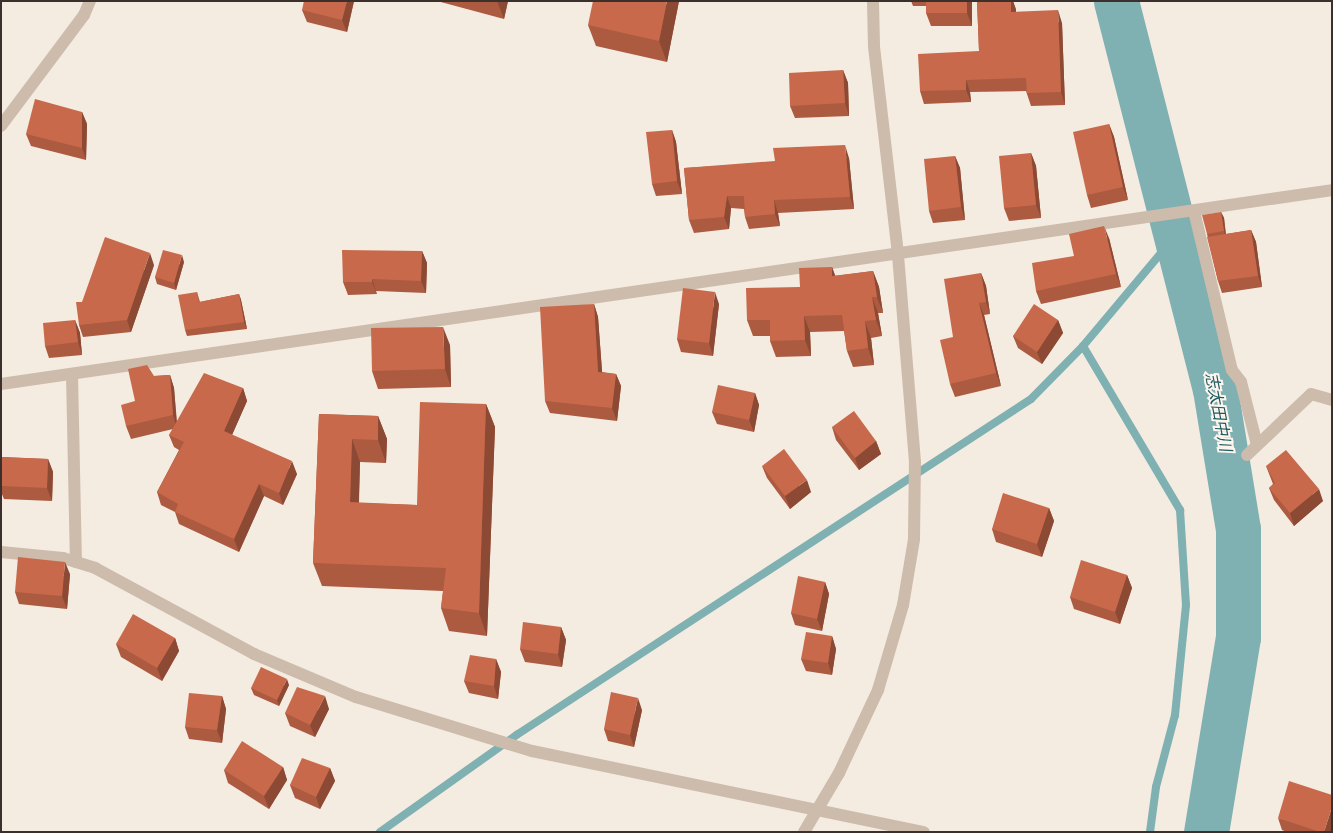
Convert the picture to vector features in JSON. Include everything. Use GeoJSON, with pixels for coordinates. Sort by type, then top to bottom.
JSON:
{"type":"FeatureCollection","features":[{"type":"Feature","properties":{"kind":"street"},"geometry":{"type":"LineString","coordinates":[[1,126],[84,15],[90,1]]}},
{"type":"Feature","properties":{"kind":"street"},"geometry":{"type":"LineString","coordinates":[[804,832],[820,808],[878,690],[902,605],[914,539],[915,462],[898,254],[874,46],[873,1]]}},
{"type":"Feature","properties":{"kind":"street"},"geometry":{"type":"LineString","coordinates":[[1,384],[1139,220],[1332,190]]}},
{"type":"Feature","properties":{"kind":"street"},"geometry":{"type":"LineString","coordinates":[[1189,212],[1232,370],[1240,382],[1257,445]]}},
{"type":"Feature","properties":{"kind":"street"},"geometry":{"type":"LineString","coordinates":[[72,374],[76,562]]}},
{"type":"Feature","properties":{"kind":"street"},"geometry":{"type":"LineString","coordinates":[[1247,455],[1311,394],[1332,400]]}},
{"type":"Feature","properties":{"kind":"street"},"geometry":{"type":"LineString","coordinates":[[1,552],[76,562],[95,568],[254,654],[356,697],[532,751],[820,808],[924,832]]}},
{"type":"Feature","properties":{"kind":"building"},"geometry":{"type":"Polygon","coordinates":[[[304,1],[347,1],[342,20],[302,10],[304,1]]]}},
{"type":"Feature","properties":{"kind":"building"},"geometry":{"type":"Polygon","coordinates":[[[593,1],[667,1],[659,41],[588,25],[593,1]]]}},
{"type":"Feature","properties":{"kind":"building"},"geometry":{"type":"Polygon","coordinates":[[[926,1],[967,1],[967,13],[926,13],[926,1]]]}},
{"type":"Feature","properties":{"kind":"building"},"geometry":{"type":"Polygon","coordinates":[[[977,1],[1011,1],[1011,12],[1058,10],[1061,92],[1027,93],[1026,78],[966,80],[966,90],[920,91],[918,54],[979,51],[977,1]]]}},
{"type":"Feature","properties":{"kind":"building"},"geometry":{"type":"Polygon","coordinates":[[[843,70],[845,103],[790,106],[789,73],[843,70]]]}},
{"type":"Feature","properties":{"kind":"building"},"geometry":{"type":"Polygon","coordinates":[[[35,99],[82,112],[82,148],[26,134],[35,99]]]}},
{"type":"Feature","properties":{"kind":"building"},"geometry":{"type":"Polygon","coordinates":[[[1109,124],[1123,187],[1087,195],[1073,132],[1109,124]]]}},
{"type":"Feature","properties":{"kind":"building"},"geometry":{"type":"Polygon","coordinates":[[[672,130],[677,181],[652,184],[646,132],[672,130]]]}},
{"type":"Feature","properties":{"kind":"building"},"geometry":{"type":"Polygon","coordinates":[[[845,145],[850,197],[774,200],[775,214],[745,217],[744,196],[727,196],[724,217],[689,220],[684,168],[775,161],[773,148],[845,145]]]}},
{"type":"Feature","properties":{"kind":"building"},"geometry":{"type":"Polygon","coordinates":[[[1031,153],[1036,205],[1004,208],[999,156],[1031,153]]]}},
{"type":"Feature","properties":{"kind":"building"},"geometry":{"type":"Polygon","coordinates":[[[955,156],[961,207],[929,211],[924,159],[955,156]]]}},
{"type":"Feature","properties":{"kind":"building"},"geometry":{"type":"Polygon","coordinates":[[[1221,212],[1224,231],[1207,234],[1202,215],[1221,212]]]}},
{"type":"Feature","properties":{"kind":"building"},"geometry":{"type":"Polygon","coordinates":[[[1104,226],[1116,274],[1036,291],[1032,263],[1074,256],[1069,234],[1104,226]]]}},
{"type":"Feature","properties":{"kind":"building"},"geometry":{"type":"Polygon","coordinates":[[[1251,230],[1258,276],[1218,281],[1207,237],[1251,230]]]}},
{"type":"Feature","properties":{"kind":"building"},"geometry":{"type":"Polygon","coordinates":[[[105,237],[150,253],[127,320],[79,325],[76,302],[82,302],[105,237]]]}},
{"type":"Feature","properties":{"kind":"building"},"geometry":{"type":"Polygon","coordinates":[[[163,250],[182,255],[174,283],[155,277],[163,250]]]}},
{"type":"Feature","properties":{"kind":"building"},"geometry":{"type":"Polygon","coordinates":[[[342,250],[422,251],[421,281],[372,279],[372,282],[343,282],[342,250]]]}},
{"type":"Feature","properties":{"kind":"building"},"geometry":{"type":"Polygon","coordinates":[[[832,267],[832,276],[873,271],[877,297],[872,297],[876,320],[865,321],[868,348],[847,351],[842,315],[804,316],[805,340],[770,341],[770,320],[747,320],[746,288],[800,287],[799,268],[832,267]]]}},
{"type":"Feature","properties":{"kind":"building"},"geometry":{"type":"Polygon","coordinates":[[[981,273],[986,302],[979,303],[996,373],[950,384],[940,340],[953,337],[944,279],[981,273]]]}},
{"type":"Feature","properties":{"kind":"building"},"geometry":{"type":"Polygon","coordinates":[[[683,288],[715,292],[709,343],[677,339],[683,288]]]}},
{"type":"Feature","properties":{"kind":"building"},"geometry":{"type":"Polygon","coordinates":[[[197,292],[199,302],[239,294],[244,322],[185,330],[178,295],[197,292]]]}},
{"type":"Feature","properties":{"kind":"building"},"geometry":{"type":"Polygon","coordinates":[[[594,304],[598,372],[616,374],[612,408],[545,401],[540,307],[594,304]]]}},
{"type":"Feature","properties":{"kind":"building"},"geometry":{"type":"Polygon","coordinates":[[[1034,304],[1058,320],[1037,352],[1013,336],[1034,304]]]}},
{"type":"Feature","properties":{"kind":"building"},"geometry":{"type":"Polygon","coordinates":[[[75,320],[78,342],[45,346],[43,323],[75,320]]]}},
{"type":"Feature","properties":{"kind":"building"},"geometry":{"type":"Polygon","coordinates":[[[443,327],[445,369],[372,371],[371,328],[443,327]]]}},
{"type":"Feature","properties":{"kind":"building"},"geometry":{"type":"Polygon","coordinates":[[[147,365],[154,376],[170,375],[173,415],[126,426],[121,405],[135,401],[128,369],[147,365]]]}},
{"type":"Feature","properties":{"kind":"building"},"geometry":{"type":"Polygon","coordinates":[[[204,373],[243,388],[224,431],[292,461],[279,493],[259,484],[234,539],[175,512],[178,504],[157,492],[184,442],[169,435],[204,373]]]}},
{"type":"Feature","properties":{"kind":"building"},"geometry":{"type":"Polygon","coordinates":[[[718,385],[755,393],[749,420],[712,412],[718,385]]]}},
{"type":"Feature","properties":{"kind":"building"},"geometry":{"type":"Polygon","coordinates":[[[420,402],[486,404],[479,613],[441,608],[446,568],[313,563],[319,414],[378,416],[378,440],[352,439],[350,502],[417,505],[420,402]]]}},
{"type":"Feature","properties":{"kind":"building"},"geometry":{"type":"Polygon","coordinates":[[[854,411],[876,441],[855,458],[832,427],[854,411]]]}},
{"type":"Feature","properties":{"kind":"building"},"geometry":{"type":"Polygon","coordinates":[[[784,449],[807,480],[785,496],[762,466],[784,449]]]}},
{"type":"Feature","properties":{"kind":"building"},"geometry":{"type":"Polygon","coordinates":[[[1286,450],[1319,489],[1290,513],[1269,488],[1275,483],[1266,466],[1286,450]]]}},
{"type":"Feature","properties":{"kind":"building"},"geometry":{"type":"Polygon","coordinates":[[[1,457],[48,459],[47,488],[1,486],[1,457]]]}},
{"type":"Feature","properties":{"kind":"building"},"geometry":{"type":"Polygon","coordinates":[[[1003,493],[1049,508],[1037,544],[992,529],[1003,493]]]}},
{"type":"Feature","properties":{"kind":"building"},"geometry":{"type":"Polygon","coordinates":[[[18,557],[65,562],[62,596],[15,592],[18,557]]]}},
{"type":"Feature","properties":{"kind":"building"},"geometry":{"type":"Polygon","coordinates":[[[1081,560],[1127,575],[1115,612],[1070,597],[1081,560]]]}},
{"type":"Feature","properties":{"kind":"building"},"geometry":{"type":"Polygon","coordinates":[[[798,576],[825,582],[817,619],[791,613],[798,576]]]}},
{"type":"Feature","properties":{"kind":"building"},"geometry":{"type":"Polygon","coordinates":[[[133,614],[175,638],[157,668],[116,644],[133,614]]]}},
{"type":"Feature","properties":{"kind":"building"},"geometry":{"type":"Polygon","coordinates":[[[523,622],[561,627],[558,654],[520,649],[523,622]]]}},
{"type":"Feature","properties":{"kind":"building"},"geometry":{"type":"Polygon","coordinates":[[[806,632],[832,636],[828,663],[801,659],[806,632]]]}},
{"type":"Feature","properties":{"kind":"building"},"geometry":{"type":"Polygon","coordinates":[[[470,655],[496,659],[494,686],[464,681],[470,655]]]}},
{"type":"Feature","properties":{"kind":"building"},"geometry":{"type":"Polygon","coordinates":[[[261,667],[287,679],[277,700],[251,688],[261,667]]]}},
{"type":"Feature","properties":{"kind":"building"},"geometry":{"type":"Polygon","coordinates":[[[297,687],[325,696],[310,725],[285,713],[297,687]]]}},
{"type":"Feature","properties":{"kind":"building"},"geometry":{"type":"Polygon","coordinates":[[[611,692],[638,698],[630,735],[604,729],[611,692]]]}},
{"type":"Feature","properties":{"kind":"building"},"geometry":{"type":"Polygon","coordinates":[[[189,693],[222,696],[217,730],[185,727],[189,693]]]}},
{"type":"Feature","properties":{"kind":"building"},"geometry":{"type":"Polygon","coordinates":[[[242,741],[283,767],[264,796],[224,770],[242,741]]]}},
{"type":"Feature","properties":{"kind":"building"},"geometry":{"type":"Polygon","coordinates":[[[302,758],[330,768],[316,797],[290,785],[302,758]]]}},
{"type":"Feature","properties":{"kind":"building"},"geometry":{"type":"Polygon","coordinates":[[[1289,781],[1332,795],[1332,807],[1324,832],[1278,818],[1289,781]]]}},
{"type":"Feature","properties":{"kind":"waterway","name":"志太田中川"},"geometry":{"type":"LineString","coordinates":[[1116,1],[1215,389],[1238,529],[1238,637],[1206,832]]}},
{"type":"Feature","properties":{"kind":"waterway"},"geometry":{"type":"LineString","coordinates":[[380,832],[518,734],[1031,399],[1083,346],[1176,235]]}},
{"type":"Feature","properties":{"kind":"waterway"},"geometry":{"type":"LineString","coordinates":[[1083,346],[1180,510],[1186,605],[1175,715],[1156,787],[1150,832]]}}]}
